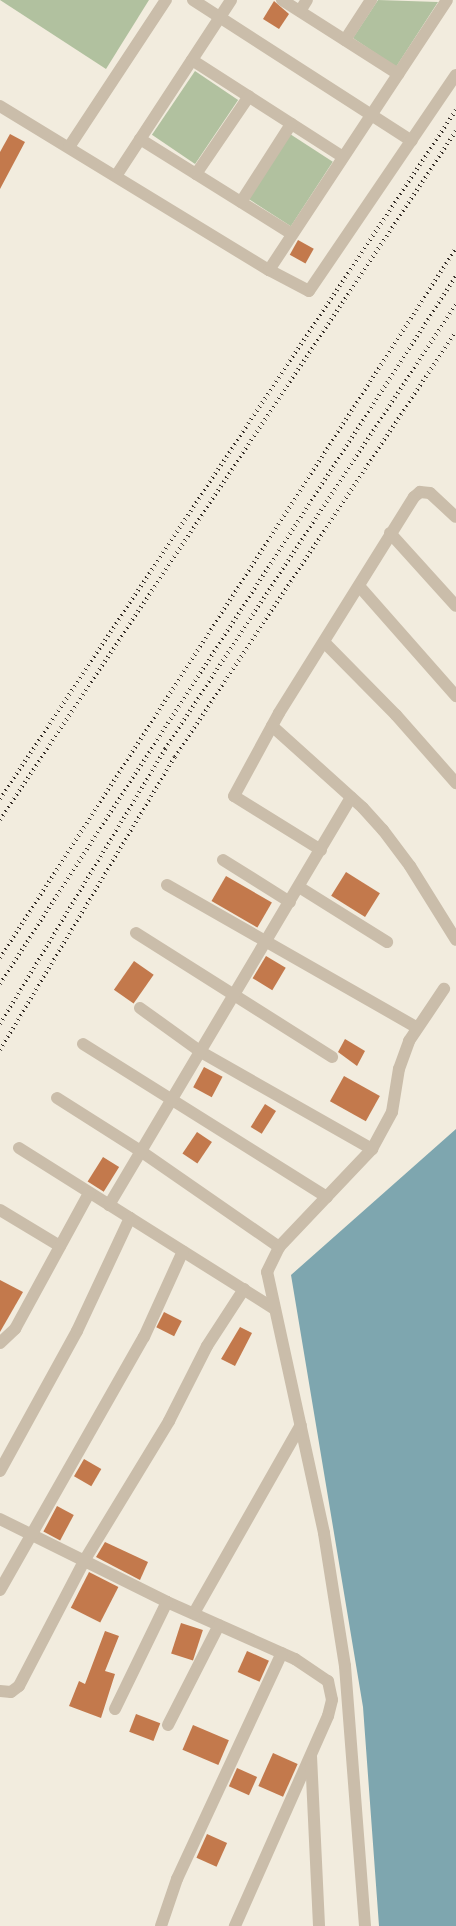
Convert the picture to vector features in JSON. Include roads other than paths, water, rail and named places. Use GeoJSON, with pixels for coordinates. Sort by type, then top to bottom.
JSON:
{"type":"FeatureCollection","features":[{"type":"Feature","properties":{"kind":"street"},"geometry":{"type":"LineString","coordinates":[[69,147],[166,0]]}},
{"type":"Feature","properties":{"kind":"street"},"geometry":{"type":"LineString","coordinates":[[193,0],[372,113],[412,141]]}},
{"type":"Feature","properties":{"kind":"street"},"geometry":{"type":"LineString","coordinates":[[116,176],[231,0]]}},
{"type":"Feature","properties":{"kind":"street"},"geometry":{"type":"LineString","coordinates":[[282,0],[398,74]]}},
{"type":"Feature","properties":{"kind":"street"},"geometry":{"type":"LineString","coordinates":[[300,11],[307,0]]}},
{"type":"Feature","properties":{"kind":"street"},"geometry":{"type":"LineString","coordinates":[[345,40],[371,0]]}},
{"type":"Feature","properties":{"kind":"street"},"geometry":{"type":"LineString","coordinates":[[269,270],[446,0]]}},
{"type":"Feature","properties":{"kind":"street"},"geometry":{"type":"LineString","coordinates":[[192,60],[343,157]]}},
{"type":"Feature","properties":{"kind":"street"},"geometry":{"type":"LineString","coordinates":[[0,106],[269,270],[303,290],[312,291],[456,75]]}},
{"type":"Feature","properties":{"kind":"street"},"geometry":{"type":"LineString","coordinates":[[196,174],[249,96]]}},
{"type":"Feature","properties":{"kind":"street"},"geometry":{"type":"LineString","coordinates":[[240,202],[291,124]]}},
{"type":"Feature","properties":{"kind":"street"},"geometry":{"type":"LineString","coordinates":[[140,139],[292,234]]}},
{"type":"Feature","properties":{"kind":"street"},"geometry":{"type":"LineString","coordinates":[[321,850],[234,796],[272,726],[390,533],[420,492],[430,493],[438,498],[456,517]]}},
{"type":"Feature","properties":{"kind":"street"},"geometry":{"type":"LineString","coordinates":[[390,533],[456,606]]}},
{"type":"Feature","properties":{"kind":"street"},"geometry":{"type":"LineString","coordinates":[[358,586],[456,696]]}},
{"type":"Feature","properties":{"kind":"street"},"geometry":{"type":"LineString","coordinates":[[324,642],[396,715],[456,783]]}},
{"type":"Feature","properties":{"kind":"street"},"geometry":{"type":"LineString","coordinates":[[272,726],[351,797],[383,830],[410,866],[456,940]]}},
{"type":"Feature","properties":{"kind":"street"},"geometry":{"type":"LineString","coordinates":[[109,1205],[351,797]]}},
{"type":"Feature","properties":{"kind":"street"},"geometry":{"type":"LineString","coordinates":[[223,860],[290,902]]}},
{"type":"Feature","properties":{"kind":"street"},"geometry":{"type":"LineString","coordinates":[[167,884],[265,944],[416,1027]]}},
{"type":"Feature","properties":{"kind":"street"},"geometry":{"type":"LineString","coordinates":[[299,887],[387,942]]}},
{"type":"Feature","properties":{"kind":"street"},"geometry":{"type":"LineString","coordinates":[[136,933],[233,997],[332,1057]]}},
{"type":"Feature","properties":{"kind":"street"},"geometry":{"type":"LineString","coordinates":[[365,1926],[345,1666],[324,1533],[273,1308],[267,1272],[279,1247],[372,1150],[392,1112],[399,1070],[416,1027],[444,989]]}},
{"type":"Feature","properties":{"kind":"street"},"geometry":{"type":"LineString","coordinates":[[140,1008],[201,1052],[372,1150]]}},
{"type":"Feature","properties":{"kind":"street"},"geometry":{"type":"LineString","coordinates":[[83,1044],[171,1102],[327,1196]]}},
{"type":"Feature","properties":{"kind":"street"},"geometry":{"type":"LineString","coordinates":[[56,1098],[142,1152],[279,1247]]}},
{"type":"Feature","properties":{"kind":"street"},"geometry":{"type":"LineString","coordinates":[[19,1148],[273,1308]]}},
{"type":"Feature","properties":{"kind":"street"},"geometry":{"type":"LineString","coordinates":[[0,1343],[15,1329],[89,1193]]}},
{"type":"Feature","properties":{"kind":"street"},"geometry":{"type":"LineString","coordinates":[[0,1210],[60,1246]]}},
{"type":"Feature","properties":{"kind":"street"},"geometry":{"type":"LineString","coordinates":[[0,1471],[77,1330],[130,1218]]}},
{"type":"Feature","properties":{"kind":"street"},"geometry":{"type":"LineString","coordinates":[[0,1590],[30,1534],[144,1337],[183,1250]]}},
{"type":"Feature","properties":{"kind":"street"},"geometry":{"type":"LineString","coordinates":[[0,1691],[11,1692],[19,1686],[84,1561],[148,1458],[207,1346],[244,1289]]}},
{"type":"Feature","properties":{"kind":"street"},"geometry":{"type":"LineString","coordinates":[[194,1613],[301,1425]]}},
{"type":"Feature","properties":{"kind":"street"},"geometry":{"type":"LineString","coordinates":[[0,1519],[167,1602],[282,1653],[318,1672],[332,1690],[328,1716],[235,1926]]}},
{"type":"Feature","properties":{"kind":"street"},"geometry":{"type":"LineString","coordinates":[[115,1710],[167,1602]]}},
{"type":"Feature","properties":{"kind":"street"},"geometry":{"type":"LineString","coordinates":[[168,1725],[219,1625]]}},
{"type":"Feature","properties":{"kind":"street"},"geometry":{"type":"LineString","coordinates":[[161,1926],[177,1879],[282,1653]]}},
{"type":"Feature","properties":{"kind":"street"},"geometry":{"type":"LineString","coordinates":[[311,1754],[318,1926]]}},
{"type":"Feature","properties":{"kind":"water"},"geometry":{"type":"Polygon","coordinates":[[[456,1129],[456,1926],[379,1926],[363,1707],[291,1275],[456,1129]]]}},
{"type":"Feature","properties":{"kind":"railway"},"geometry":{"type":"LineString","coordinates":[[0,799],[456,110]]}},
{"type":"Feature","properties":{"kind":"railway"},"geometry":{"type":"LineString","coordinates":[[0,820],[456,131]]}},
{"type":"Feature","properties":{"kind":"railway"},"geometry":{"type":"LineString","coordinates":[[0,958],[456,248]]}},
{"type":"Feature","properties":{"kind":"railway"},"geometry":{"type":"LineString","coordinates":[[0,984],[456,276]]}},
{"type":"Feature","properties":{"kind":"railway"},"geometry":{"type":"LineString","coordinates":[[0,1024],[165,749],[456,304]]}},
{"type":"Feature","properties":{"kind":"railway"},"geometry":{"type":"LineString","coordinates":[[0,1050],[175,757],[456,331]]}}]}
